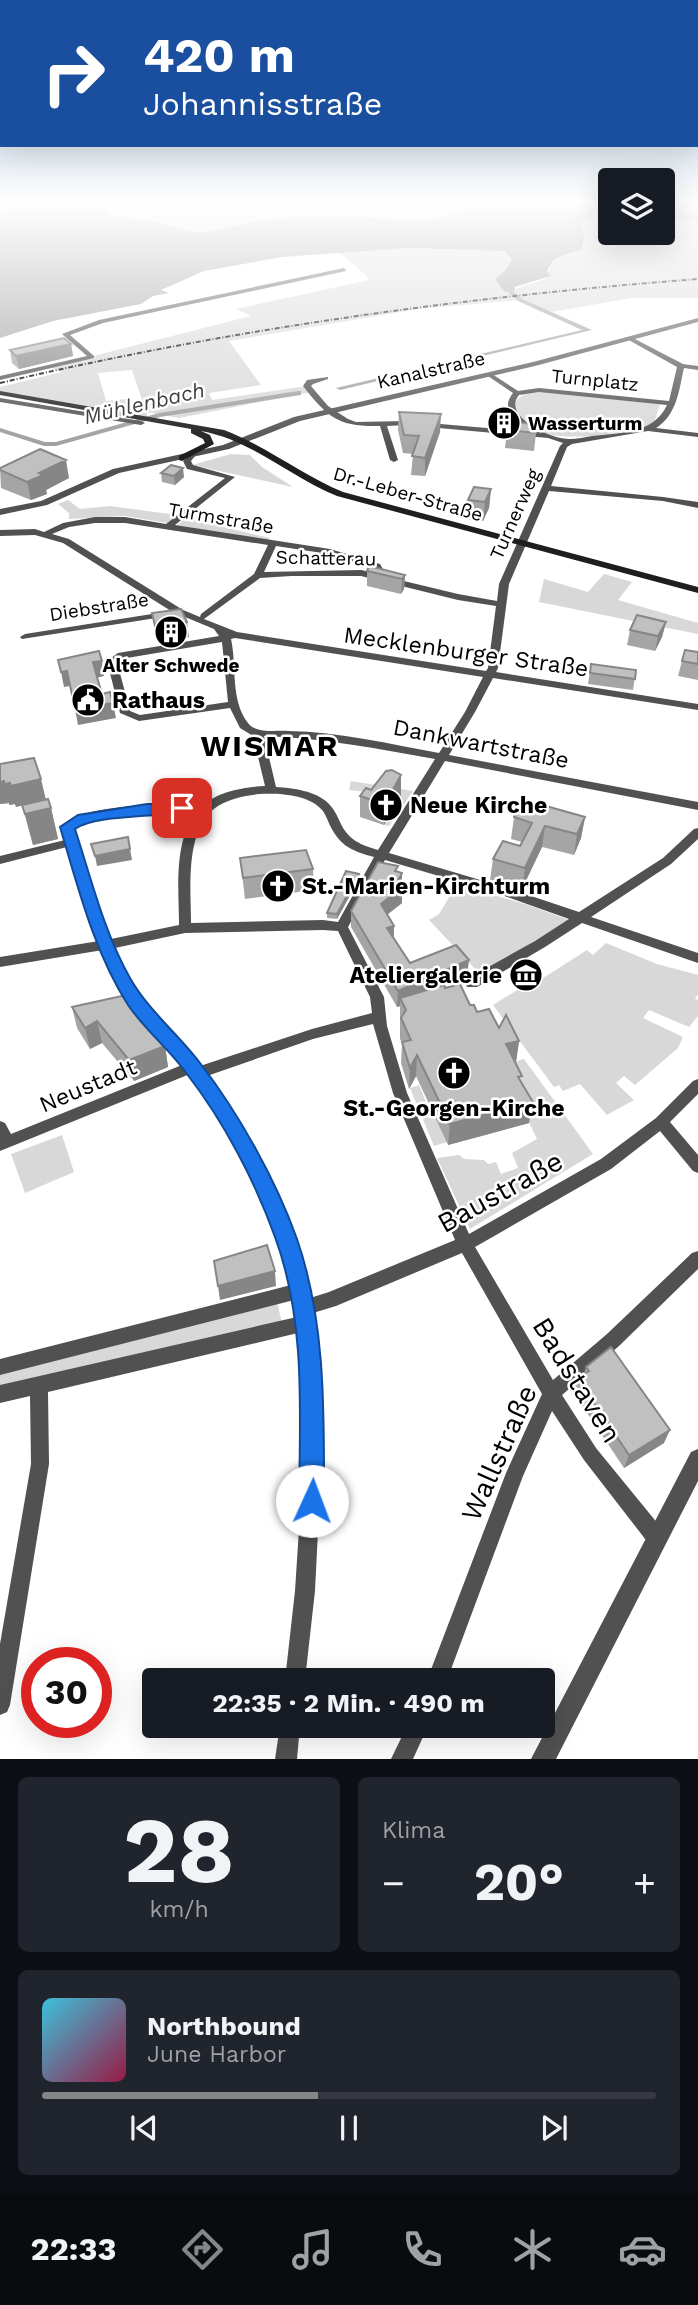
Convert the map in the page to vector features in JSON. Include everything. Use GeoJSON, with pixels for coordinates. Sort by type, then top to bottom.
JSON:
{"type":"FeatureCollection","features":[{"type":"Feature","properties":{"kind":"main road"},"geometry":{"type":"LineString","coordinates":[[0,393],[160,419],[210,439],[208,446],[187,457]]}},
{"type":"Feature","properties":{"kind":"main road","name":"Dr.-Leber-Straße"},"geometry":{"type":"LineString","coordinates":[[160,419],[221,432],[243,441],[331,491],[698,590]]}},
{"type":"Feature","properties":{"kind":"street"},"geometry":{"type":"LineString","coordinates":[[0,378],[92,357],[65,334],[101,321],[277,284]]}},
{"type":"Feature","properties":{"kind":"street","name":"Kanalstraße"},"geometry":{"type":"LineString","coordinates":[[243,441],[280,424],[490,375],[698,320]]}},
{"type":"Feature","properties":{"kind":"street"},"geometry":{"type":"LineString","coordinates":[[629,338],[681,366],[698,368]]}},
{"type":"Feature","properties":{"kind":"street"},"geometry":{"type":"LineString","coordinates":[[649,429],[664,418],[681,366]]}},
{"type":"Feature","properties":{"kind":"street","name":"Turnplatz"},"geometry":{"type":"LineString","coordinates":[[490,375],[517,393],[539,390],[670,403]]}},
{"type":"Feature","properties":{"kind":"street"},"geometry":{"type":"LineString","coordinates":[[326,379],[310,382],[307,386],[330,411],[345,421],[356,424],[406,424],[542,436],[569,442],[649,429],[698,435]]}},
{"type":"Feature","properties":{"kind":"street","name":"Turnplatz"},"geometry":{"type":"LineString","coordinates":[[517,393],[512,399],[514,415],[542,436]]}},
{"type":"Feature","properties":{"kind":"street"},"geometry":{"type":"LineString","coordinates":[[0,400],[141,424]]}},
{"type":"Feature","properties":{"kind":"street"},"geometry":{"type":"LineString","coordinates":[[383,424],[394,460]]}},
{"type":"Feature","properties":{"kind":"street"},"geometry":{"type":"LineString","coordinates":[[3,510],[56,499],[116,471],[187,457],[243,441]]}},
{"type":"Feature","properties":{"kind":"street","name":"Turnerweg"},"geometry":{"type":"LineString","coordinates":[[342,928],[381,856],[470,712],[493,668],[504,584],[564,446],[569,442]]}},
{"type":"Feature","properties":{"kind":"street"},"geometry":{"type":"LineString","coordinates":[[187,457],[190,467],[231,477]]}},
{"type":"Feature","properties":{"kind":"street"},"geometry":{"type":"LineString","coordinates":[[169,526],[231,477]]}},
{"type":"Feature","properties":{"kind":"street"},"geometry":{"type":"LineString","coordinates":[[546,488],[698,505]]}},
{"type":"Feature","properties":{"kind":"street","name":"Turmstraße"},"geometry":{"type":"LineString","coordinates":[[47,533],[67,524],[99,519],[169,526],[355,558],[377,566],[380,573],[377,576]]}},
{"type":"Feature","properties":{"kind":"street"},"geometry":{"type":"LineString","coordinates":[[0,533],[47,533],[97,558],[180,612],[227,633]]}},
{"type":"Feature","properties":{"kind":"street"},"geometry":{"type":"LineString","coordinates":[[257,575],[274,544]]}},
{"type":"Feature","properties":{"kind":"street","name":"Schatterau"},"geometry":{"type":"LineString","coordinates":[[204,616],[257,575],[320,573],[377,576],[458,597],[500,604]]}},
{"type":"Feature","properties":{"kind":"street","name":"Diebstraße"},"geometry":{"type":"LineString","coordinates":[[25,637],[180,612]]}},
{"type":"Feature","properties":{"kind":"street"},"geometry":{"type":"LineString","coordinates":[[211,642],[227,633]]}},
{"type":"Feature","properties":{"kind":"street"},"geometry":{"type":"LineString","coordinates":[[227,633],[230,694],[244,726],[257,733],[271,789]]}},
{"type":"Feature","properties":{"kind":"street","name":"Mecklenburger Straße"},"geometry":{"type":"LineString","coordinates":[[227,633],[698,707]]}},
{"type":"Feature","properties":{"kind":"street"},"geometry":{"type":"LineString","coordinates":[[228,648],[224,643],[211,642],[114,657],[112,663],[125,713],[130,717],[139,718],[233,704]]}},
{"type":"Feature","properties":{"kind":"street","name":"Dankwartstraße"},"geometry":{"type":"LineString","coordinates":[[257,733],[316,736],[698,806]]}},
{"type":"Feature","properties":{"kind":"street"},"geometry":{"type":"LineString","coordinates":[[185,928],[187,851],[197,817],[224,797],[249,790],[271,789],[318,802],[328,811],[344,841],[356,848],[583,916],[698,958]]}},
{"type":"Feature","properties":{"kind":"street"},"geometry":{"type":"LineString","coordinates":[[203,810],[134,810],[78,820],[67,827],[120,977],[136,1003],[195,1070],[229,1121],[256,1171],[286,1238],[304,1307],[313,1451],[305,1591],[296,1668]]}},
{"type":"Feature","properties":{"kind":"street"},"geometry":{"type":"LineString","coordinates":[[472,984],[667,861],[698,832]]}},
{"type":"Feature","properties":{"kind":"street"},"geometry":{"type":"LineString","coordinates":[[0,860],[72,842]]}},
{"type":"Feature","properties":{"kind":"street"},"geometry":{"type":"LineString","coordinates":[[0,962],[107,945],[185,928],[323,925],[342,928]]}},
{"type":"Feature","properties":{"kind":"street","name":"Badstaven"},"geometry":{"type":"LineString","coordinates":[[342,928],[377,997],[380,1005],[379,1017],[400,1093],[465,1244],[551,1393],[590,1454],[656,1537]]}},
{"type":"Feature","properties":{"kind":"street"},"geometry":{"type":"LineString","coordinates":[[195,1070],[312,1034],[379,1017]]}},
{"type":"Feature","properties":{"kind":"street","name":"Neustadt"},"geometry":{"type":"LineString","coordinates":[[4,1143],[195,1070]]}},
{"type":"Feature","properties":{"kind":"street","name":"Baustraße"},"geometry":{"type":"LineString","coordinates":[[304,1307],[330,1300],[465,1244],[606,1164],[661,1122],[698,1085]]}},
{"type":"Feature","properties":{"kind":"street"},"geometry":{"type":"LineString","coordinates":[[661,1122],[698,1166]]}},
{"type":"Feature","properties":{"kind":"street"},"geometry":{"type":"LineString","coordinates":[[0,1127],[4,1143]]}},
{"type":"Feature","properties":{"kind":"street","name":"Wallstraße"},"geometry":{"type":"LineString","coordinates":[[442,1668],[515,1473],[551,1393],[613,1340],[698,1258]]}},
{"type":"Feature","properties":{"kind":"street"},"geometry":{"type":"LineString","coordinates":[[0,1367],[304,1307]]}},
{"type":"Feature","properties":{"kind":"street"},"geometry":{"type":"LineString","coordinates":[[0,1394],[304,1307]]}},
{"type":"Feature","properties":{"kind":"street"},"geometry":{"type":"LineString","coordinates":[[0,1704],[40,1464],[39,1385]]}},
{"type":"Feature","properties":{"kind":"street"},"geometry":{"type":"LineString","coordinates":[[543,1759],[698,1459]]}},
{"type":"Feature","properties":{"kind":"street"},"geometry":{"type":"LineString","coordinates":[[286,1759],[289,1738]]}},
{"type":"Feature","properties":{"kind":"street"},"geometry":{"type":"LineString","coordinates":[[402,1759],[412,1738]]}},
{"type":"Feature","properties":{"kind":"shaded area"},"geometry":{"type":"Polygon","coordinates":[[[0,284],[174,284],[161,290],[169,293],[153,296],[141,304],[53,321],[0,338],[0,284]]]}},
{"type":"Feature","properties":{"kind":"shaded area"},"geometry":{"type":"Polygon","coordinates":[[[350,284],[499,284],[506,292],[530,284],[698,284],[694,287],[698,287],[698,298],[632,298],[551,312],[519,300],[419,309],[229,341],[261,385],[209,393],[212,400],[307,386],[311,392],[179,418],[147,412],[147,417],[0,393],[0,387],[62,372],[50,367],[251,316],[236,309],[350,284]],[[132,370],[98,373],[106,401],[127,399],[129,404],[145,409],[132,370]]]}},
{"type":"Feature","properties":{"kind":"shaded area"},"geometry":{"type":"Polygon","coordinates":[[[499,284],[524,284],[515,287],[514,291],[505,292],[499,284]]]}},
{"type":"Feature","properties":{"kind":"shaded area"},"geometry":{"type":"Polygon","coordinates":[[[544,392],[660,404],[653,426],[599,436],[556,436],[531,429],[516,412],[515,406],[522,396],[544,392]]]}},
{"type":"Feature","properties":{"kind":"shaded area"},"geometry":{"type":"Polygon","coordinates":[[[231,454],[250,455],[262,467],[293,487],[192,465],[231,454]]]}},
{"type":"Feature","properties":{"kind":"shaded area"},"geometry":{"type":"Polygon","coordinates":[[[68,500],[80,509],[110,506],[177,515],[167,523],[125,516],[69,519],[69,513],[58,504],[68,500]]]}},
{"type":"Feature","properties":{"kind":"shaded area"},"geometry":{"type":"Polygon","coordinates":[[[186,518],[270,538],[267,541],[177,525],[186,518]]]}},
{"type":"Feature","properties":{"kind":"shaded area"},"geometry":{"type":"Polygon","coordinates":[[[604,574],[632,582],[618,600],[698,623],[698,634],[539,602],[544,579],[588,592],[604,574]]]}},
{"type":"Feature","properties":{"kind":"shaded area"},"geometry":{"type":"Polygon","coordinates":[[[351,781],[413,791],[389,826],[384,825],[401,796],[349,790],[351,781]]]}},
{"type":"Feature","properties":{"kind":"shaded area"},"geometry":{"type":"Polygon","coordinates":[[[457,884],[569,920],[483,973],[477,971],[429,920],[439,914],[457,884]]]}},
{"type":"Feature","properties":{"kind":"shaded area"},"geometry":{"type":"Polygon","coordinates":[[[606,943],[657,964],[698,975],[698,994],[695,999],[698,1000],[698,1016],[689,1027],[649,1010],[643,1018],[683,1037],[678,1048],[635,1085],[624,1076],[616,1083],[634,1100],[607,1115],[580,1084],[563,1091],[559,1085],[554,1087],[493,1005],[524,986],[526,989],[587,950],[593,955],[606,943]]]}},
{"type":"Feature","properties":{"kind":"shaded area"},"geometry":{"type":"Polygon","coordinates":[[[524,1059],[593,1154],[470,1229],[437,1158],[459,1155],[464,1159],[484,1160],[488,1164],[496,1162],[501,1174],[518,1168],[512,1153],[537,1139],[522,1108],[515,1062],[524,1059]]]}},
{"type":"Feature","properties":{"kind":"shaded area"},"geometry":{"type":"Polygon","coordinates":[[[419,1085],[433,1119],[437,1119],[447,1142],[434,1146],[410,1088],[419,1085]]]}},
{"type":"Feature","properties":{"kind":"shaded area"},"geometry":{"type":"Polygon","coordinates":[[[62,1135],[74,1172],[25,1193],[11,1154],[62,1135]]]}},
{"type":"Feature","properties":{"kind":"shaded area"},"geometry":{"type":"Polygon","coordinates":[[[277,1301],[282,1324],[0,1391],[0,1372],[277,1301]]]}},
{"type":"Feature","properties":{"kind":"building"},"geometry":{"type":"Polygon","coordinates":[[[64,338],[71,344],[16,356],[10,350],[64,338]]]}},
{"type":"Feature","properties":{"kind":"building"},"geometry":{"type":"Polygon","coordinates":[[[399,412],[441,414],[425,458],[412,456],[419,436],[404,435],[399,412]]]}},
{"type":"Feature","properties":{"kind":"building"},"geometry":{"type":"Polygon","coordinates":[[[510,421],[537,425],[536,433],[507,430],[510,421]]]}},
{"type":"Feature","properties":{"kind":"building"},"geometry":{"type":"Polygon","coordinates":[[[40,449],[66,460],[27,482],[0,470],[0,468],[40,449]]]}},
{"type":"Feature","properties":{"kind":"building"},"geometry":{"type":"Polygon","coordinates":[[[171,465],[183,468],[174,476],[161,473],[171,465]]]}},
{"type":"Feature","properties":{"kind":"building"},"geometry":{"type":"Polygon","coordinates":[[[474,487],[491,489],[485,502],[468,500],[474,487]]]}},
{"type":"Feature","properties":{"kind":"building"},"geometry":{"type":"Polygon","coordinates":[[[369,566],[405,575],[402,579],[367,571],[369,566]]]}},
{"type":"Feature","properties":{"kind":"building"},"geometry":{"type":"Polygon","coordinates":[[[181,609],[187,622],[155,626],[152,613],[181,609]]]}},
{"type":"Feature","properties":{"kind":"building"},"geometry":{"type":"Polygon","coordinates":[[[637,615],[666,622],[658,636],[630,630],[637,615]]]}},
{"type":"Feature","properties":{"kind":"building"},"geometry":{"type":"Polygon","coordinates":[[[685,650],[698,652],[698,664],[682,661],[685,650]]]}},
{"type":"Feature","properties":{"kind":"building"},"geometry":{"type":"Polygon","coordinates":[[[99,651],[102,661],[93,662],[97,677],[102,694],[110,692],[113,703],[75,709],[67,671],[61,672],[58,660],[99,651]]]}},
{"type":"Feature","properties":{"kind":"building"},"geometry":{"type":"Polygon","coordinates":[[[591,664],[636,670],[635,679],[590,673],[591,664]]]}},
{"type":"Feature","properties":{"kind":"building"},"geometry":{"type":"Polygon","coordinates":[[[34,758],[41,779],[11,786],[10,783],[0,782],[0,764],[34,758]]]}},
{"type":"Feature","properties":{"kind":"building"},"geometry":{"type":"Polygon","coordinates":[[[392,770],[401,775],[385,804],[360,796],[366,788],[371,790],[386,771],[392,770]]]}},
{"type":"Feature","properties":{"kind":"building"},"geometry":{"type":"Polygon","coordinates":[[[48,799],[51,808],[25,814],[22,805],[48,799]]]}},
{"type":"Feature","properties":{"kind":"building"},"geometry":{"type":"Polygon","coordinates":[[[521,799],[585,817],[577,834],[545,826],[525,868],[493,859],[503,841],[520,846],[532,823],[514,817],[521,799]]]}},
{"type":"Feature","properties":{"kind":"building"},"geometry":{"type":"Polygon","coordinates":[[[128,837],[130,849],[95,856],[91,844],[128,837]]]}},
{"type":"Feature","properties":{"kind":"building"},"geometry":{"type":"Polygon","coordinates":[[[306,850],[313,869],[243,878],[240,858],[306,850]]]}},
{"type":"Feature","properties":{"kind":"building"},"geometry":{"type":"Polygon","coordinates":[[[378,862],[398,866],[395,871],[402,873],[396,884],[402,887],[381,904],[394,926],[387,928],[410,963],[456,945],[469,960],[398,991],[351,911],[378,862]]]}},
{"type":"Feature","properties":{"kind":"building"},"geometry":{"type":"Polygon","coordinates":[[[346,871],[359,874],[337,914],[327,913],[346,871]]]}},
{"type":"Feature","properties":{"kind":"building","name":"St.-Georgen-Kirche"},"geometry":{"type":"Polygon","coordinates":[[[460,984],[470,1005],[474,1005],[477,1012],[489,1009],[499,1028],[506,1015],[519,1041],[506,1044],[522,1076],[518,1077],[533,1102],[450,1124],[417,1055],[410,1068],[402,1042],[411,1040],[401,1018],[406,1010],[400,998],[444,985],[445,988],[460,984]]]}},
{"type":"Feature","properties":{"kind":"building"},"geometry":{"type":"Polygon","coordinates":[[[126,995],[165,1046],[129,1060],[97,1021],[85,1028],[72,1007],[126,995]]]}},
{"type":"Feature","properties":{"kind":"building"},"geometry":{"type":"Polygon","coordinates":[[[267,1245],[275,1271],[218,1286],[214,1261],[267,1245]]]}},
{"type":"Feature","properties":{"kind":"building"},"geometry":{"type":"Polygon","coordinates":[[[611,1347],[670,1430],[629,1455],[577,1378],[589,1371],[586,1367],[611,1347]]]}},
{"type":"Feature","properties":{"kind":"waterway","name":"Mühlenbach"},"geometry":{"type":"LineString","coordinates":[[340,388],[589,330],[520,300],[510,291]]}},
{"type":"Feature","properties":{"kind":"waterway","name":"Mühlenbach"},"geometry":{"type":"LineString","coordinates":[[0,430],[44,444],[56,444],[159,415],[298,393]]}},
{"type":"Feature","properties":{"kind":"railway"},"geometry":{"type":"LineString","coordinates":[[0,383],[173,346],[260,331],[434,306],[634,284]]}},
{"type":"Feature","properties":{"kind":"place","name":"Wasserturm"},"geometry":{"type":"Point","coordinates":[504,423]}},
{"type":"Feature","properties":{"kind":"place","name":"Alter Schwede"},"geometry":{"type":"Point","coordinates":[171,632]}},
{"type":"Feature","properties":{"kind":"place","name":"Rathaus"},"geometry":{"type":"Point","coordinates":[88,700]}},
{"type":"Feature","properties":{"kind":"place","name":"Neue Kirche"},"geometry":{"type":"Point","coordinates":[386,805]}},
{"type":"Feature","properties":{"kind":"place","name":"St.-Marien-Kirchturm"},"geometry":{"type":"Point","coordinates":[278,886]}},
{"type":"Feature","properties":{"kind":"place","name":"Ateliergalerie"},"geometry":{"type":"Point","coordinates":[526,975]}},
{"type":"Feature","properties":{"kind":"place","name":"St.-Georgen-Kirche"},"geometry":{"type":"Point","coordinates":[454,1073]}},
{"type":"Feature","properties":{"kind":"district","name":"WISMAR"},"geometry":{"type":"Point","coordinates":[270,745]}},
{"type":"Feature","properties":{"kind":"route"},"geometry":{"type":"LineString","coordinates":[[182,808],[134,810],[96,816],[78,820],[67,827],[93,911],[120,977],[136,1003],[193,1067],[213,1096],[256,1171],[286,1238],[302,1290],[304,1307],[312,1400],[312,1501]]}}]}
